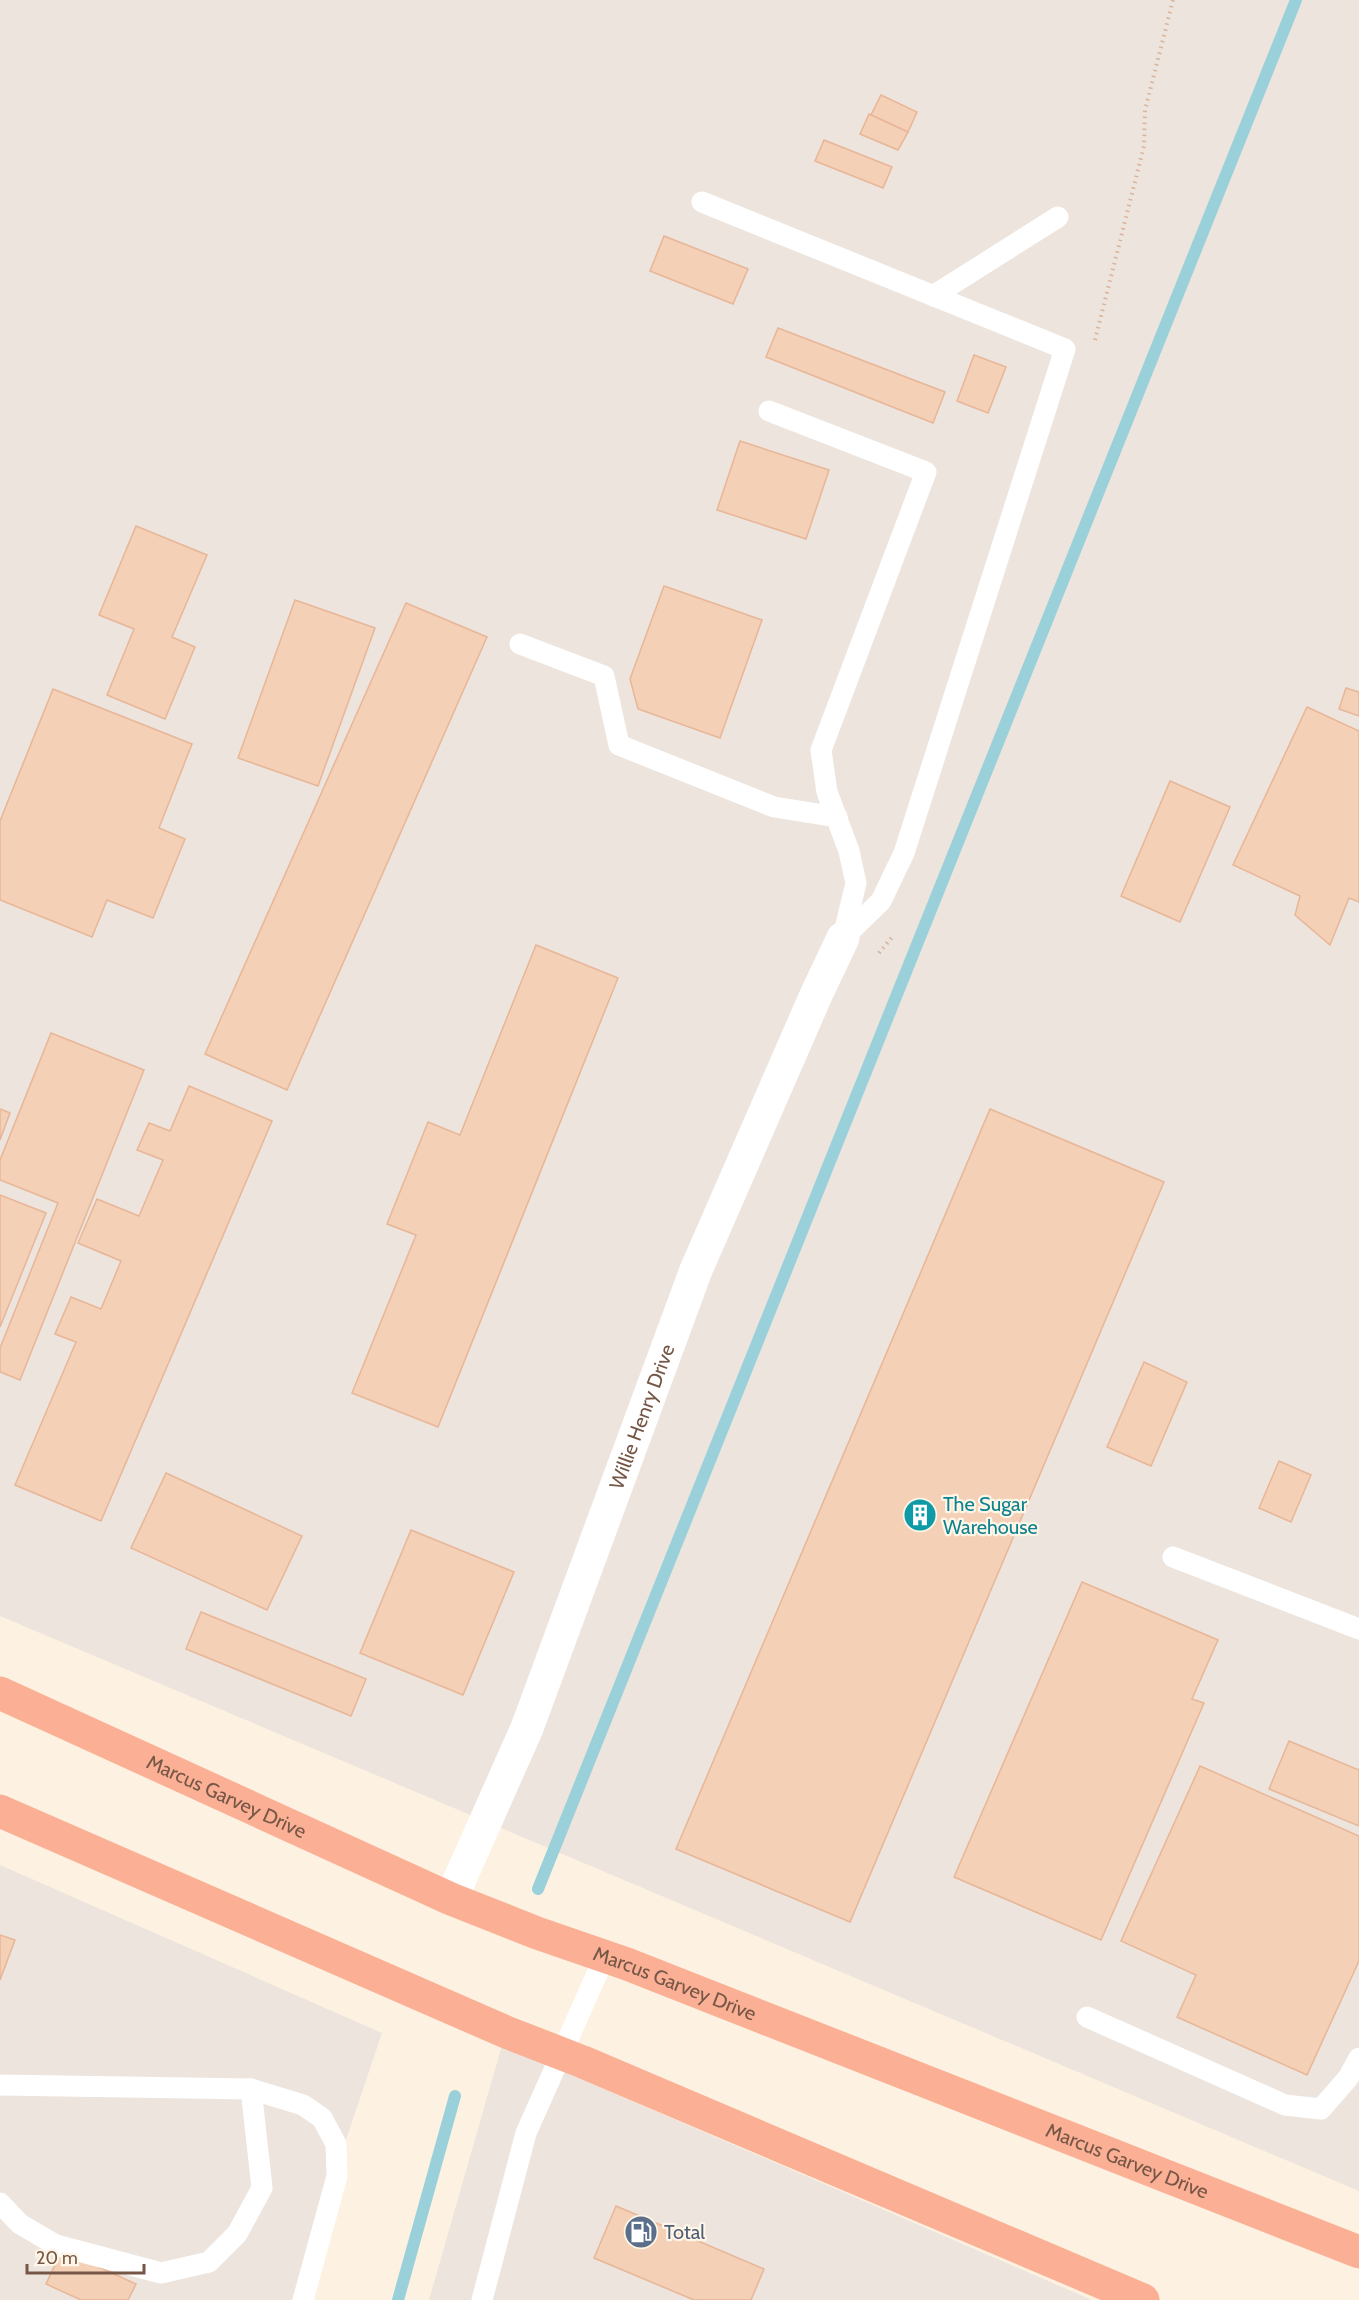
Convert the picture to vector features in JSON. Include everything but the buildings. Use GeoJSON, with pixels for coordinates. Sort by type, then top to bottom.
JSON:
{"type":"FeatureCollection","features":[{"type":"Feature","properties":{"kind":"highway","name":"Marcus Garvey Drive"},"geometry":{"type":"LineString","coordinates":[[0,1693],[451,1899],[537,1933],[605,1956],[1359,2252]]}},
{"type":"Feature","properties":{"kind":"highway"},"geometry":{"type":"LineString","coordinates":[[0,1811],[468,2016],[1143,2300]]}},
{"type":"Feature","properties":{"kind":"street","name":"Willie Henry Drive"},"geometry":{"type":"LineString","coordinates":[[451,1899],[527,1728],[696,1269],[843,938]]}},
{"type":"Feature","properties":{"kind":"lane"},"geometry":{"type":"LineString","coordinates":[[702,202],[1065,349],[904,854],[881,901],[843,938]]}},
{"type":"Feature","properties":{"kind":"lane"},"geometry":{"type":"LineString","coordinates":[[933,296],[1058,217]]}},
{"type":"Feature","properties":{"kind":"lane"},"geometry":{"type":"LineString","coordinates":[[768,411],[926,472],[821,750],[827,792],[849,851],[856,884],[843,938]]}},
{"type":"Feature","properties":{"kind":"lane"},"geometry":{"type":"LineString","coordinates":[[520,644],[604,676],[619,745],[774,807],[837,817]]}},
{"type":"Feature","properties":{"kind":"lane"},"geometry":{"type":"LineString","coordinates":[[1173,1557],[1359,1629]]}},
{"type":"Feature","properties":{"kind":"lane"},"geometry":{"type":"LineString","coordinates":[[482,2300],[526,2133],[605,1956]]}},
{"type":"Feature","properties":{"kind":"lane"},"geometry":{"type":"LineString","coordinates":[[1087,2017],[1285,2105],[1321,2109],[1348,2078],[1359,2058]]}},
{"type":"Feature","properties":{"kind":"lane"},"geometry":{"type":"LineString","coordinates":[[0,2085],[251,2089],[303,2105],[322,2118],[336,2144],[337,2176],[303,2300]]}},
{"type":"Feature","properties":{"kind":"lane"},"geometry":{"type":"LineString","coordinates":[[0,2203],[20,2224],[56,2245],[161,2273],[209,2262],[237,2234],[262,2188],[251,2089]]}},
{"type":"Feature","properties":{"kind":"shaded area"},"geometry":{"type":"Polygon","coordinates":[[[0,0],[1359,0],[1359,2191],[0,1616],[0,0]]]}},
{"type":"Feature","properties":{"kind":"shaded area"},"geometry":{"type":"Polygon","coordinates":[[[0,1865],[382,2033],[292,2300],[0,2300],[0,1865]]]}},
{"type":"Feature","properties":{"kind":"shaded area"},"geometry":{"type":"Polygon","coordinates":[[[502,2045],[836,2189],[1092,2300],[429,2300],[502,2045]]]}},
{"type":"Feature","properties":{"kind":"waterway"},"geometry":{"type":"LineString","coordinates":[[538,1889],[1296,0]]}},
{"type":"Feature","properties":{"kind":"waterway"},"geometry":{"type":"LineString","coordinates":[[398,2300],[455,2096]]}},
{"type":"Feature","properties":{"kind":"place","name":"The Sugar Warehouse"},"geometry":{"type":"Point","coordinates":[920,1515]}},
{"type":"Feature","properties":{"kind":"place","name":"Total"},"geometry":{"type":"Point","coordinates":[641,2232]}}]}
